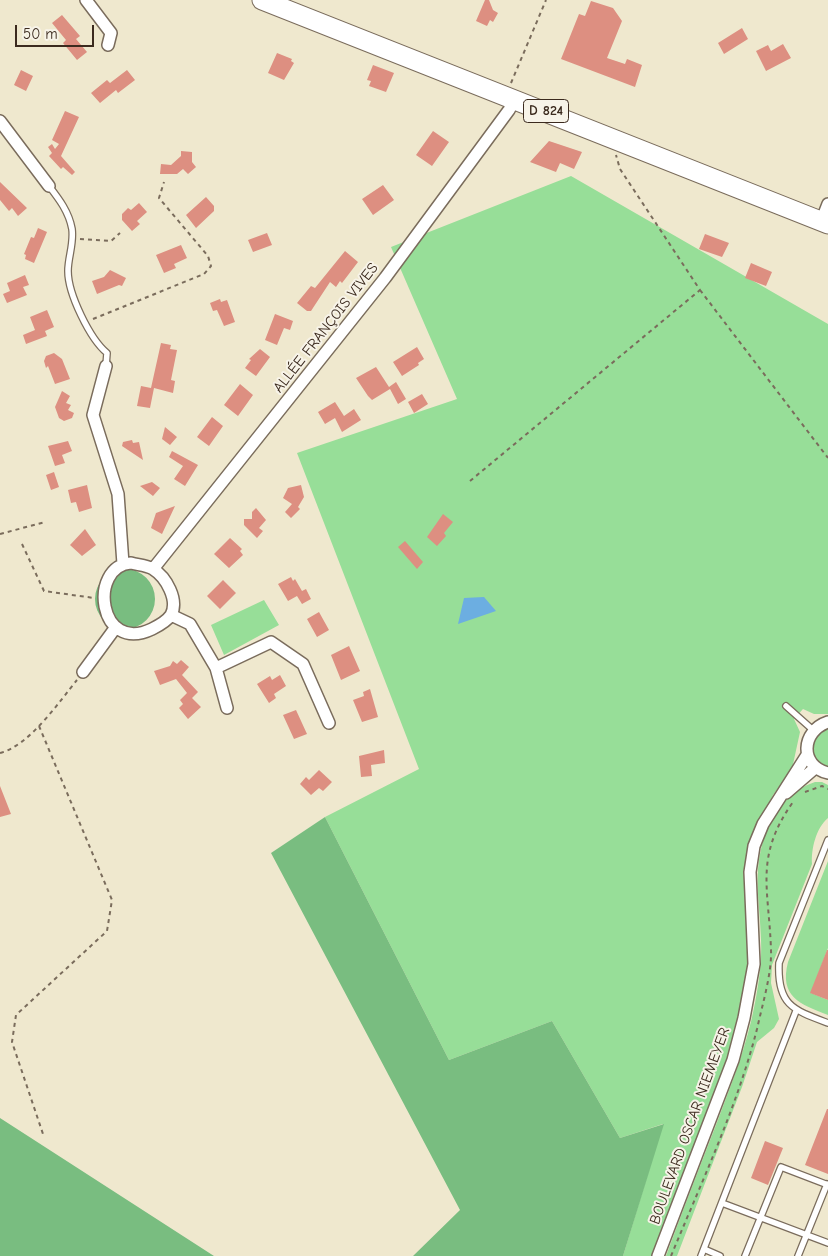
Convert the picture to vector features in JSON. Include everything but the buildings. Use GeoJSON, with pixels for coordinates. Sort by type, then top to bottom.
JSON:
{"type":"FeatureCollection","features":[{"type":"Feature","properties":{"kind":"main road","name":"D 824"},"geometry":{"type":"LineString","coordinates":[[262,0],[824,223]]}},
{"type":"Feature","properties":{"kind":"street"},"geometry":{"type":"LineString","coordinates":[[86,0],[110,33],[108,45]]}},
{"type":"Feature","properties":{"kind":"street","name":"ALLÉE FRANÇOIS VIVES"},"geometry":{"type":"LineString","coordinates":[[153,569],[385,278],[509,110],[510,98]]}},
{"type":"Feature","properties":{"kind":"street"},"geometry":{"type":"LineString","coordinates":[[0,121],[49,186]]}},
{"type":"Feature","properties":{"kind":"street"},"geometry":{"type":"LineString","coordinates":[[824,223],[828,204]]}},
{"type":"Feature","properties":{"kind":"street"},"geometry":{"type":"LineString","coordinates":[[106,366],[94,415],[118,494],[123,564]]}},
{"type":"Feature","properties":{"kind":"street"},"geometry":{"type":"LineString","coordinates":[[131,563],[153,569],[164,577],[169,588],[173,603],[171,615],[160,625],[148,631],[128,632],[116,627],[104,609],[104,600],[109,580],[115,570],[123,564],[131,563]]}},
{"type":"Feature","properties":{"kind":"street"},"geometry":{"type":"LineString","coordinates":[[171,615],[190,624],[216,668],[227,708]]}},
{"type":"Feature","properties":{"kind":"street"},"geometry":{"type":"LineString","coordinates":[[83,672],[116,627]]}},
{"type":"Feature","properties":{"kind":"street"},"geometry":{"type":"LineString","coordinates":[[216,668],[270,642],[304,664],[329,723]]}},
{"type":"Feature","properties":{"kind":"street"},"geometry":{"type":"LineString","coordinates":[[828,722],[813,730],[806,746],[807,755],[816,768],[828,773]]}},
{"type":"Feature","properties":{"kind":"street","name":"BOULEVARD OSCAR NIEMEYER"},"geometry":{"type":"LineString","coordinates":[[658,1256],[733,1060],[744,1018],[754,964],[750,872],[754,846],[762,824],[807,755]]}},
{"type":"Feature","properties":{"kind":"street","name":"BOULEVARD OSCAR NIEMEYER"},"geometry":{"type":"LineString","coordinates":[[775,803],[816,768]]}},
{"type":"Feature","properties":{"kind":"lane"},"geometry":{"type":"LineString","coordinates":[[49,186],[66,209],[73,239],[68,265],[69,280],[94,340],[107,353],[106,366]]}},
{"type":"Feature","properties":{"kind":"lane"},"geometry":{"type":"LineString","coordinates":[[786,706],[813,730]]}},
{"type":"Feature","properties":{"kind":"lane"},"geometry":{"type":"LineString","coordinates":[[828,840],[779,963],[778,980],[785,1000],[796,1011],[828,1023]]}},
{"type":"Feature","properties":{"kind":"lane"},"geometry":{"type":"LineString","coordinates":[[701,1256],[796,1011]]}},
{"type":"Feature","properties":{"kind":"lane"},"geometry":{"type":"LineString","coordinates":[[745,1256],[780,1167],[827,1185],[798,1256]]}},
{"type":"Feature","properties":{"kind":"lane"},"geometry":{"type":"LineString","coordinates":[[722,1203],[828,1243]]}},
{"type":"Feature","properties":{"kind":"lane"},"geometry":{"type":"LineString","coordinates":[[704,1249],[720,1256]]}},
{"type":"Feature","properties":{"kind":"path"},"geometry":{"type":"LineString","coordinates":[[510,98],[546,0]]}},
{"type":"Feature","properties":{"kind":"path"},"geometry":{"type":"LineString","coordinates":[[616,139],[615,154],[620,169],[700,290],[828,458]]}},
{"type":"Feature","properties":{"kind":"path"},"geometry":{"type":"LineString","coordinates":[[86,322],[204,274],[211,266],[208,256],[159,198],[164,182]]}},
{"type":"Feature","properties":{"kind":"path"},"geometry":{"type":"LineString","coordinates":[[73,239],[110,241],[120,233]]}},
{"type":"Feature","properties":{"kind":"path"},"geometry":{"type":"LineString","coordinates":[[470,481],[700,290]]}},
{"type":"Feature","properties":{"kind":"path"},"geometry":{"type":"LineString","coordinates":[[0,534],[45,522]]}},
{"type":"Feature","properties":{"kind":"path"},"geometry":{"type":"LineString","coordinates":[[22,544],[44,591],[104,600]]}},
{"type":"Feature","properties":{"kind":"path"},"geometry":{"type":"LineString","coordinates":[[0,753],[13,748],[39,726],[83,672]]}},
{"type":"Feature","properties":{"kind":"path"},"geometry":{"type":"LineString","coordinates":[[39,726],[112,900],[107,930],[16,1015],[12,1042],[44,1134]]}},
{"type":"Feature","properties":{"kind":"green space"},"geometry":{"type":"Polygon","coordinates":[[[571,176],[828,324],[828,714],[814,714],[803,709],[794,719],[800,732],[792,769],[773,795],[754,836],[750,965],[734,1042],[653,1256],[623,1256],[663,1124],[620,1138],[552,1021],[449,1060],[325,817],[419,769],[297,453],[457,399],[391,247],[571,176]]]}},
{"type":"Feature","properties":{"kind":"green space"},"geometry":{"type":"Polygon","coordinates":[[[119,569],[131,569],[142,574],[150,582],[155,593],[153,611],[142,624],[131,629],[119,629],[108,624],[100,616],[95,605],[95,593],[100,582],[108,574],[119,569]]]}},
{"type":"Feature","properties":{"kind":"green space"},"geometry":{"type":"Polygon","coordinates":[[[264,600],[279,625],[224,655],[211,625],[264,600]]]}},
{"type":"Feature","properties":{"kind":"green space"},"geometry":{"type":"Polygon","coordinates":[[[828,729],[828,769],[816,760],[812,748],[815,737],[828,729]]]}},
{"type":"Feature","properties":{"kind":"green space"},"geometry":{"type":"Polygon","coordinates":[[[815,782],[822,782],[828,785],[828,818],[817,833],[813,845],[812,864],[772,965],[771,983],[779,1019],[774,1028],[757,1042],[742,1087],[677,1256],[666,1256],[733,1080],[752,1019],[761,964],[758,875],[761,849],[765,835],[773,818],[784,802],[798,790],[815,782]]]}},
{"type":"Feature","properties":{"kind":"green space"},"geometry":{"type":"Polygon","coordinates":[[[325,817],[449,1060],[552,1021],[620,1138],[664,1124],[623,1256],[413,1256],[460,1210],[271,853],[325,817]]]}},
{"type":"Feature","properties":{"kind":"green space"},"geometry":{"type":"Polygon","coordinates":[[[828,861],[828,948],[811,993],[828,1000],[828,1015],[794,998],[789,991],[786,974],[788,962],[828,861]]]}},
{"type":"Feature","properties":{"kind":"green space"},"geometry":{"type":"Polygon","coordinates":[[[0,1118],[214,1256],[0,1256],[0,1118]]]}},
{"type":"Feature","properties":{"kind":"water"},"geometry":{"type":"Polygon","coordinates":[[[484,597],[496,611],[458,624],[464,598],[484,597]]]}}]}
